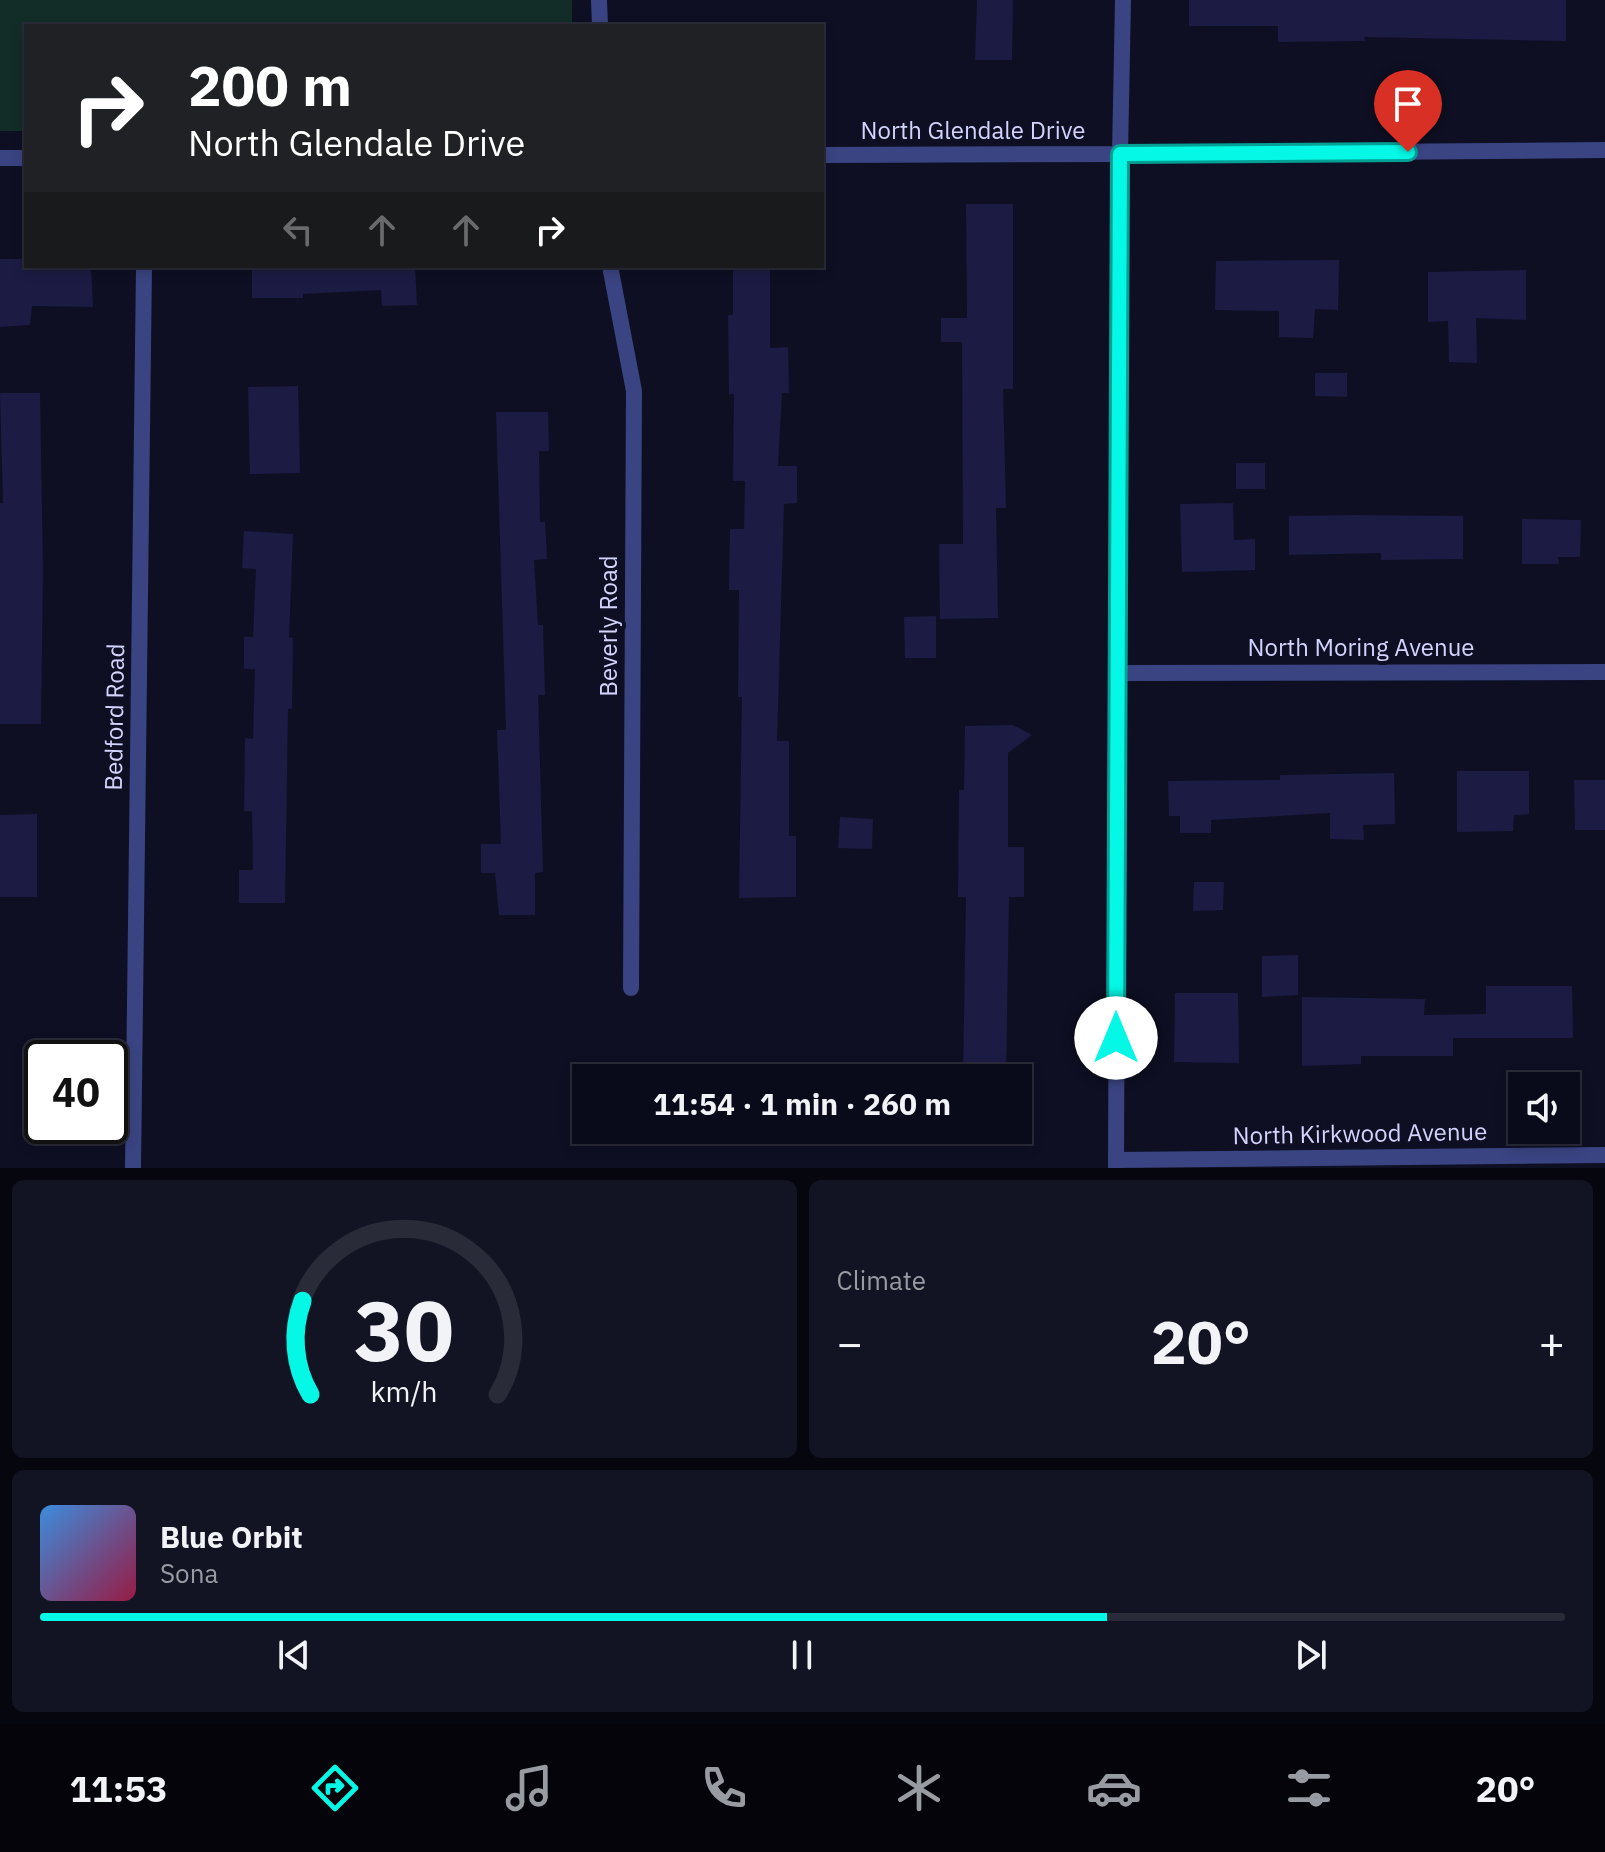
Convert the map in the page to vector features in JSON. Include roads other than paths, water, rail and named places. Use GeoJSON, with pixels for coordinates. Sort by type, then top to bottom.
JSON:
{"type":"FeatureCollection","features":[{"type":"Feature","properties":{"kind":"street"},"geometry":{"type":"LineString","coordinates":[[599,0],[600,24]]}},
{"type":"Feature","properties":{"kind":"street"},"geometry":{"type":"LineString","coordinates":[[1116,1164],[1123,0]]}},
{"type":"Feature","properties":{"kind":"street","name":"North Glendale Drive"},"geometry":{"type":"LineString","coordinates":[[824,155],[1605,150]]}},
{"type":"Feature","properties":{"kind":"street"},"geometry":{"type":"LineString","coordinates":[[0,158],[24,158]]}},
{"type":"Feature","properties":{"kind":"street","name":"Bedford Road"},"geometry":{"type":"LineString","coordinates":[[133,1168],[144,268]]}},
{"type":"Feature","properties":{"kind":"street","name":"Beverly Road"},"geometry":{"type":"LineString","coordinates":[[610,268],[634,391],[631,988]]}},
{"type":"Feature","properties":{"kind":"street","name":"North Moring Avenue"},"geometry":{"type":"LineString","coordinates":[[1117,673],[1605,672]]}},
{"type":"Feature","properties":{"kind":"street","name":"North Kirkwood Avenue"},"geometry":{"type":"LineString","coordinates":[[1116,1164],[1605,1155]]}}]}
